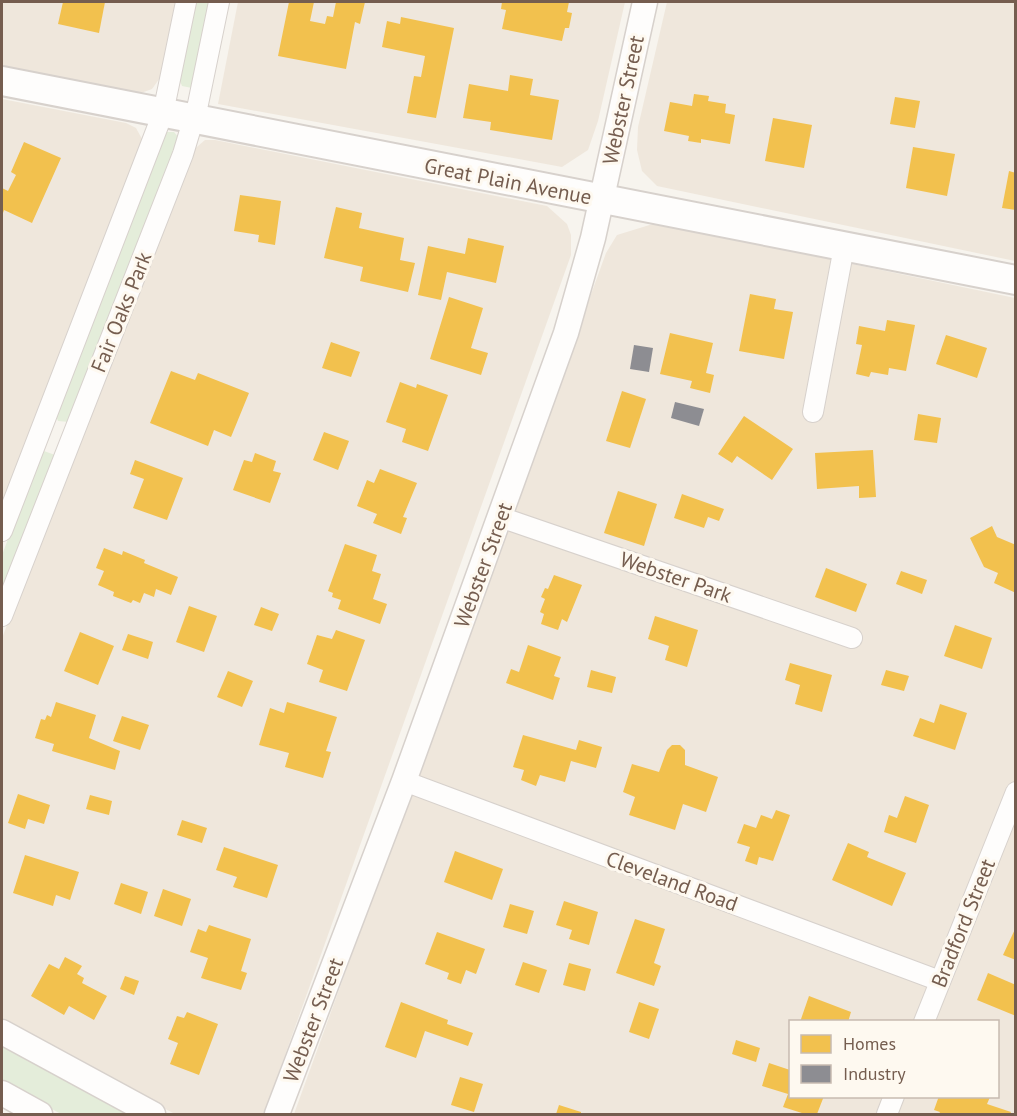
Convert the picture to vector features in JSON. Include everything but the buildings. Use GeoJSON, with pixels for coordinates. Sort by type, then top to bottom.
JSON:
{"type":"FeatureCollection","features":[{"type":"Feature","properties":{"kind":"main road","name":"Great Plain Avenue"},"geometry":{"type":"LineString","coordinates":[[2,81],[1016,280]]}},
{"type":"Feature","properties":{"kind":"street","name":"Fair Oaks Park"},"geometry":{"type":"LineString","coordinates":[[2,531],[162,113],[186,2]]}},
{"type":"Feature","properties":{"kind":"street","name":"Fair Oaks Park"},"geometry":{"type":"LineString","coordinates":[[2,616],[183,154],[194,119],[219,2]]}},
{"type":"Feature","properties":{"kind":"street","name":"Webster Street"},"geometry":{"type":"LineString","coordinates":[[278,1114],[405,781],[566,333],[602,200],[645,2]]}},
{"type":"Feature","properties":{"kind":"street"},"geometry":{"type":"LineString","coordinates":[[813,412],[844,247]]}},
{"type":"Feature","properties":{"kind":"street"},"geometry":{"type":"LineString","coordinates":[[40,431],[69,442]]}},
{"type":"Feature","properties":{"kind":"street","name":"Webster Park"},"geometry":{"type":"LineString","coordinates":[[500,517],[852,638]]}},
{"type":"Feature","properties":{"kind":"street","name":"Cleveland Road"},"geometry":{"type":"LineString","coordinates":[[405,781],[940,981]]}},
{"type":"Feature","properties":{"kind":"street","name":"Bradford Street"},"geometry":{"type":"LineString","coordinates":[[925,1020],[1016,792]]}},
{"type":"Feature","properties":{"kind":"street"},"geometry":{"type":"LineString","coordinates":[[2,1032],[153,1114]]}},
{"type":"Feature","properties":{"kind":"street"},"geometry":{"type":"LineString","coordinates":[[2,1093],[40,1114]]}},
{"type":"Feature","properties":{"kind":"street"},"geometry":{"type":"LineString","coordinates":[[887,1114],[893,1098]]}},
{"type":"Feature","properties":{"kind":"shaded area"},"geometry":{"type":"Polygon","coordinates":[[[2,2],[175,2],[162,75],[152,89],[138,94],[2,67],[2,2]]]}},
{"type":"Feature","properties":{"kind":"shaded area"},"geometry":{"type":"Polygon","coordinates":[[[238,2],[625,2],[598,121],[588,150],[562,167],[218,104],[238,2]]]}},
{"type":"Feature","properties":{"kind":"shaded area"},"geometry":{"type":"Polygon","coordinates":[[[667,2],[1015,2],[1015,261],[657,186],[642,171],[637,150],[638,127],[667,2]]]}},
{"type":"Feature","properties":{"kind":"shaded area"},"geometry":{"type":"Polygon","coordinates":[[[2,99],[126,123],[136,128],[142,139],[2,521],[2,99]]]}},
{"type":"Feature","properties":{"kind":"shaded area"},"geometry":{"type":"Polygon","coordinates":[[[205,140],[215,140],[547,206],[567,224],[571,235],[571,255],[264,1114],[175,1114],[2,1024],[2,638],[191,152],[205,140]]]}},
{"type":"Feature","properties":{"kind":"shaded area"},"geometry":{"type":"Polygon","coordinates":[[[656,223],[1015,298],[1015,1114],[294,1114],[606,253],[617,235],[656,223]]]}},
{"type":"Feature","properties":{"kind":"green space"},"geometry":{"type":"Polygon","coordinates":[[[196,2],[211,2],[192,88],[182,86],[180,81],[196,2]]]}},
{"type":"Feature","properties":{"kind":"green space"},"geometry":{"type":"Polygon","coordinates":[[[166,132],[174,132],[180,139],[69,422],[58,421],[56,416],[166,132]]]}},
{"type":"Feature","properties":{"kind":"green space"},"geometry":{"type":"Polygon","coordinates":[[[44,451],[55,455],[2,596],[2,555],[40,454],[44,451]]]}},
{"type":"Feature","properties":{"kind":"green space"},"geometry":{"type":"Polygon","coordinates":[[[2,1045],[129,1114],[61,1114],[2,1082],[2,1045]]]}}]}
